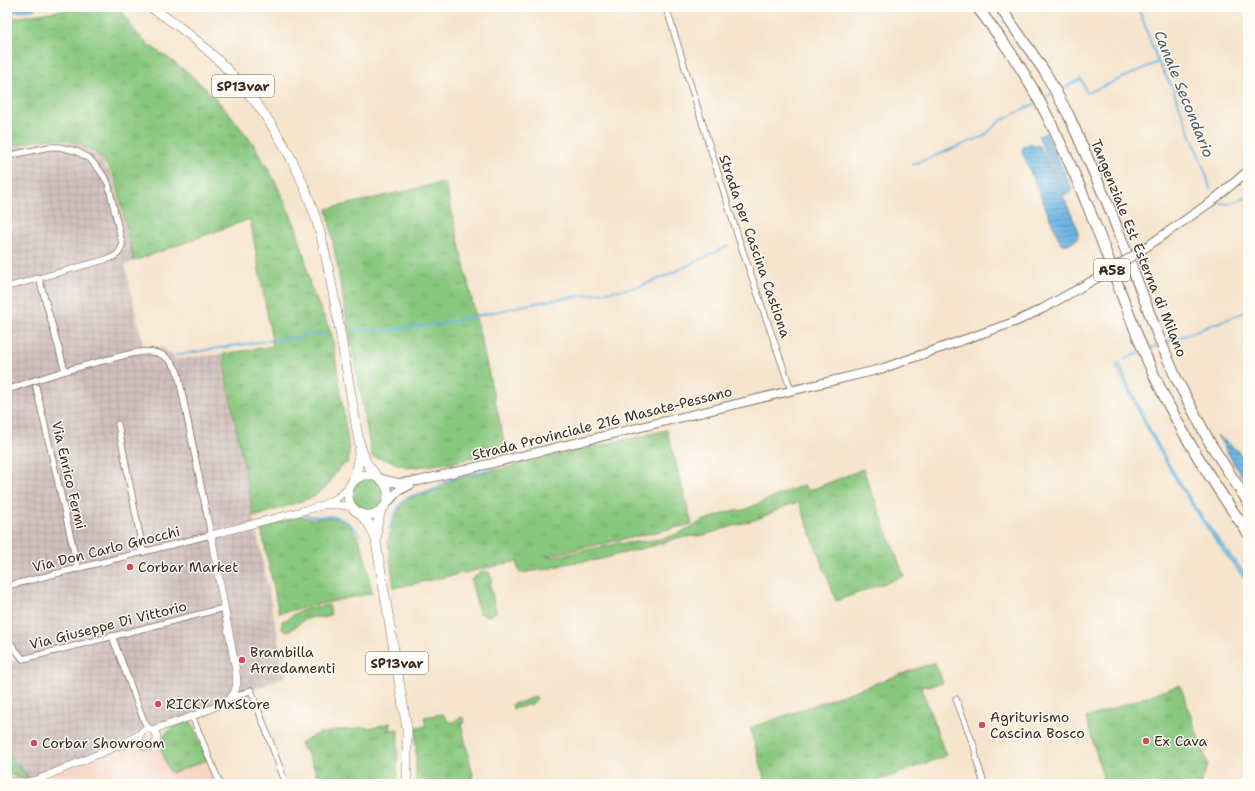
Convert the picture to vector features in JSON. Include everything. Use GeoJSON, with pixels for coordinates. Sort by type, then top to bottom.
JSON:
{"type":"FeatureCollection","features":[{"type":"Feature","properties":{"kind":"highway","name":"A58"},"geometry":{"type":"LineString","coordinates":[[977,7],[1010,52],[1030,84],[1059,140],[1090,210],[1142,348],[1168,405],[1208,475],[1248,533]]}},
{"type":"Feature","properties":{"kind":"highway","name":"Tangenziale Est Esterna di Milano"},"geometry":{"type":"LineString","coordinates":[[1000,7],[1045,72],[1069,116],[1109,207],[1155,328],[1176,378],[1210,443],[1248,502]]}},
{"type":"Feature","properties":{"kind":"main road","name":"SP13var"},"geometry":{"type":"LineString","coordinates":[[150,7],[197,41],[235,77],[272,125],[297,170],[314,212],[326,255],[359,442],[366,462],[385,484],[388,492],[388,498],[383,507],[377,525],[376,542]]}},
{"type":"Feature","properties":{"kind":"main road","name":"Strada Provinciale 216 Masate-Pessano"},"geometry":{"type":"LineString","coordinates":[[418,481],[897,364],[1017,321],[1042,309],[1101,276],[1139,252],[1211,202],[1248,171]]}},
{"type":"Feature","properties":{"kind":"main road","name":"SP13var"},"geometry":{"type":"LineString","coordinates":[[359,442],[359,463],[348,497],[356,510],[370,526],[376,542],[406,729],[407,784]]}},
{"type":"Feature","properties":{"kind":"main road"},"geometry":{"type":"LineString","coordinates":[[352,484],[360,476],[366,475],[398,483],[418,481]]}},
{"type":"Feature","properties":{"kind":"main road"},"geometry":{"type":"LineString","coordinates":[[356,510],[369,515],[383,507],[398,490],[418,481]]}},
{"type":"Feature","properties":{"kind":"street","name":"Strada per Cascina Castiona"},"geometry":{"type":"LineString","coordinates":[[666,7],[697,110],[742,248],[791,390]]}},
{"type":"Feature","properties":{"kind":"street"},"geometry":{"type":"LineString","coordinates":[[7,156],[49,147],[70,149],[85,156],[94,163],[104,175],[108,183],[122,243],[118,254],[111,258],[7,287]]}},
{"type":"Feature","properties":{"kind":"street"},"geometry":{"type":"LineString","coordinates":[[39,278],[65,371]]}},
{"type":"Feature","properties":{"kind":"street"},"geometry":{"type":"LineString","coordinates":[[7,390],[65,371],[142,352],[153,352],[163,356],[172,363],[178,373],[211,535],[237,679],[236,687],[231,697]]}},
{"type":"Feature","properties":{"kind":"street","name":"Via Enrico Fermi"},"geometry":{"type":"LineString","coordinates":[[36,387],[78,568]]}},
{"type":"Feature","properties":{"kind":"street"},"geometry":{"type":"LineString","coordinates":[[118,424],[143,552]]}},
{"type":"Feature","properties":{"kind":"street"},"geometry":{"type":"LineString","coordinates":[[211,535],[321,506],[338,498],[352,484]]}},
{"type":"Feature","properties":{"kind":"street"},"geometry":{"type":"LineString","coordinates":[[321,506],[337,505],[356,510]]}},
{"type":"Feature","properties":{"kind":"street","name":"Via Don Carlo Gnocchi"},"geometry":{"type":"LineString","coordinates":[[7,586],[211,535]]}},
{"type":"Feature","properties":{"kind":"street","name":"Via Giuseppe Di Vittorio"},"geometry":{"type":"LineString","coordinates":[[7,639],[23,659],[224,608]]}},
{"type":"Feature","properties":{"kind":"street"},"geometry":{"type":"LineString","coordinates":[[112,636],[144,721],[156,734],[156,738]]}},
{"type":"Feature","properties":{"kind":"street"},"geometry":{"type":"LineString","coordinates":[[11,781],[35,782],[122,744],[141,733],[192,716],[224,702],[231,697],[238,696],[251,690],[286,784]]}},
{"type":"Feature","properties":{"kind":"street"},"geometry":{"type":"LineString","coordinates":[[956,699],[975,749],[976,758],[984,784]]}},
{"type":"Feature","properties":{"kind":"street"},"geometry":{"type":"LineString","coordinates":[[192,716],[220,784]]}},
{"type":"Feature","properties":{"kind":"street"},"geometry":{"type":"LineString","coordinates":[[143,744],[140,740],[144,727],[144,721]]}},
{"type":"Feature","properties":{"kind":"street"},"geometry":{"type":"LineString","coordinates":[[122,744],[129,743],[143,744],[146,746],[152,745],[155,743],[156,738],[168,725]]}},
{"type":"Feature","properties":{"kind":"shaded area"},"geometry":{"type":"Polygon","coordinates":[[[49,141],[72,143],[84,148],[99,158],[112,176],[134,261],[125,265],[143,345],[162,348],[177,359],[224,354],[226,382],[286,676],[192,715],[145,728],[122,743],[30,779],[7,753],[7,664],[17,660],[7,646],[7,149],[49,141]]]}},
{"type":"Feature","properties":{"kind":"shaded area"},"geometry":{"type":"Polygon","coordinates":[[[130,744],[149,747],[155,744],[161,746],[171,773],[207,760],[217,784],[36,784],[38,780],[130,744]]]}},
{"type":"Feature","properties":{"kind":"green space"},"geometry":{"type":"Polygon","coordinates":[[[84,7],[119,7],[135,31],[145,42],[190,74],[229,113],[254,145],[275,181],[295,225],[305,258],[310,285],[332,335],[349,450],[348,462],[340,467],[327,486],[313,497],[254,517],[227,382],[224,354],[273,346],[250,219],[134,261],[115,180],[103,161],[89,149],[71,141],[62,139],[41,140],[7,148],[7,19],[84,7]]]}},
{"type":"Feature","properties":{"kind":"green space"},"geometry":{"type":"Polygon","coordinates":[[[445,182],[506,449],[451,463],[409,468],[385,459],[372,457],[327,209],[445,182]]]}},
{"type":"Feature","properties":{"kind":"green space"},"geometry":{"type":"Polygon","coordinates":[[[667,430],[692,524],[547,556],[553,557],[616,544],[655,540],[678,534],[702,521],[732,511],[744,510],[804,485],[808,491],[863,469],[904,576],[836,601],[799,502],[786,506],[760,518],[704,535],[677,538],[597,560],[570,563],[547,569],[520,573],[517,565],[518,561],[394,588],[388,541],[392,524],[407,499],[440,489],[448,481],[667,430]]]}},
{"type":"Feature","properties":{"kind":"green space"},"geometry":{"type":"Polygon","coordinates":[[[368,478],[374,479],[380,483],[384,489],[384,501],[380,507],[374,511],[368,512],[362,511],[356,507],[352,501],[351,495],[352,489],[356,483],[362,479],[368,478]]]}},
{"type":"Feature","properties":{"kind":"green space"},"geometry":{"type":"Polygon","coordinates":[[[300,516],[312,519],[337,518],[348,524],[359,541],[363,551],[372,593],[279,613],[261,528],[300,516]]]}},
{"type":"Feature","properties":{"kind":"green space"},"geometry":{"type":"Polygon","coordinates":[[[481,572],[489,572],[492,579],[490,585],[496,612],[489,616],[479,613],[471,580],[481,572]]]}},
{"type":"Feature","properties":{"kind":"green space"},"geometry":{"type":"Polygon","coordinates":[[[329,605],[331,614],[325,618],[315,617],[303,620],[294,628],[285,632],[282,629],[282,621],[288,619],[296,613],[329,605]]]}},
{"type":"Feature","properties":{"kind":"green space"},"geometry":{"type":"Polygon","coordinates":[[[935,662],[943,683],[921,687],[946,756],[869,784],[766,784],[750,728],[935,662]]]}},
{"type":"Feature","properties":{"kind":"green space","name":"Ex Cava"},"geometry":{"type":"Polygon","coordinates":[[[1180,685],[1208,765],[1201,784],[1105,784],[1086,718],[1180,685]]]}},
{"type":"Feature","properties":{"kind":"green space"},"geometry":{"type":"Polygon","coordinates":[[[535,696],[537,699],[532,704],[513,709],[512,704],[522,702],[535,696]]]}},
{"type":"Feature","properties":{"kind":"green space"},"geometry":{"type":"Polygon","coordinates":[[[443,714],[448,722],[453,722],[461,717],[465,719],[464,723],[461,724],[475,784],[416,784],[416,727],[426,726],[424,717],[443,714]]]}},
{"type":"Feature","properties":{"kind":"green space"},"geometry":{"type":"Polygon","coordinates":[[[188,721],[192,723],[207,760],[173,773],[169,771],[161,749],[165,735],[171,728],[188,721]]]}},
{"type":"Feature","properties":{"kind":"green space"},"geometry":{"type":"Polygon","coordinates":[[[391,723],[391,729],[386,731],[398,729],[397,784],[321,784],[306,750],[303,750],[300,743],[317,734],[361,727],[371,728],[391,723]]]}},
{"type":"Feature","properties":{"kind":"green space"},"geometry":{"type":"Polygon","coordinates":[[[7,753],[30,779],[22,779],[7,774],[7,753]]]}},
{"type":"Feature","properties":{"kind":"water"},"geometry":{"type":"Polygon","coordinates":[[[1046,133],[1073,191],[1064,195],[1038,136],[1046,133]]]}},
{"type":"Feature","properties":{"kind":"water"},"geometry":{"type":"Polygon","coordinates":[[[1030,143],[1040,146],[1078,229],[1078,237],[1071,244],[1061,244],[1022,152],[1023,147],[1030,143]]]}},
{"type":"Feature","properties":{"kind":"water"},"geometry":{"type":"Polygon","coordinates":[[[1217,435],[1239,452],[1248,465],[1248,487],[1217,435]]]}},
{"type":"Feature","properties":{"kind":"waterway"},"geometry":{"type":"LineString","coordinates":[[7,11],[33,7]]}},
{"type":"Feature","properties":{"kind":"waterway","name":"Canale Secondario"},"geometry":{"type":"LineString","coordinates":[[1138,7],[1158,62],[1172,87],[1206,174],[1210,189]]}},
{"type":"Feature","properties":{"kind":"waterway"},"geometry":{"type":"LineString","coordinates":[[1059,90],[1081,79],[1087,93],[1158,62]]}},
{"type":"Feature","properties":{"kind":"waterway"},"geometry":{"type":"LineString","coordinates":[[1041,100],[1053,93]]}},
{"type":"Feature","properties":{"kind":"waterway"},"geometry":{"type":"LineString","coordinates":[[912,165],[984,136],[1000,121],[1036,103]]}},
{"type":"Feature","properties":{"kind":"waterway"},"geometry":{"type":"LineString","coordinates":[[1220,202],[1227,204],[1248,198]]}},
{"type":"Feature","properties":{"kind":"waterway"},"geometry":{"type":"LineString","coordinates":[[356,330],[393,330],[445,323],[535,303],[638,287],[668,275],[728,246]]}},
{"type":"Feature","properties":{"kind":"waterway"},"geometry":{"type":"LineString","coordinates":[[1165,343],[1248,311]]}},
{"type":"Feature","properties":{"kind":"waterway"},"geometry":{"type":"LineString","coordinates":[[176,355],[324,333]]}},
{"type":"Feature","properties":{"kind":"waterway"},"geometry":{"type":"LineString","coordinates":[[1146,350],[1159,345]]}},
{"type":"Feature","properties":{"kind":"waterway"},"geometry":{"type":"LineString","coordinates":[[1125,359],[1141,352]]}},
{"type":"Feature","properties":{"kind":"waterway"},"geometry":{"type":"LineString","coordinates":[[1119,363],[1145,420],[1192,502],[1248,578]]}},
{"type":"Feature","properties":{"kind":"waterway"},"geometry":{"type":"LineString","coordinates":[[1116,364],[1147,428],[1182,489],[1232,563],[1248,582]]}},
{"type":"Feature","properties":{"kind":"waterway"},"geometry":{"type":"LineString","coordinates":[[7,376],[9,381]]}},
{"type":"Feature","properties":{"kind":"waterway"},"geometry":{"type":"LineString","coordinates":[[7,441],[12,422],[12,393]]}},
{"type":"Feature","properties":{"kind":"waterway"},"geometry":{"type":"LineString","coordinates":[[389,529],[399,507],[408,497],[438,488],[445,481],[495,468]]}},
{"type":"Feature","properties":{"kind":"waterway"},"geometry":{"type":"LineString","coordinates":[[305,515],[311,517],[336,517],[348,523],[360,535]]}},
{"type":"Feature","properties":{"kind":"place","name":"Corbar Market"},"geometry":{"type":"Point","coordinates":[130,567]}},
{"type":"Feature","properties":{"kind":"place","name":"Brambilla Arredamenti"},"geometry":{"type":"Point","coordinates":[242,660]}},
{"type":"Feature","properties":{"kind":"place","name":"RICKY MxStore"},"geometry":{"type":"Point","coordinates":[158,704]}},
{"type":"Feature","properties":{"kind":"place","name":"Agriturismo Cascina Bosco"},"geometry":{"type":"Point","coordinates":[982,725]}},
{"type":"Feature","properties":{"kind":"place","name":"Ex Cava"},"geometry":{"type":"Point","coordinates":[1146,741]}},
{"type":"Feature","properties":{"kind":"place","name":"Corbar Showroom"},"geometry":{"type":"Point","coordinates":[34,743]}}]}
